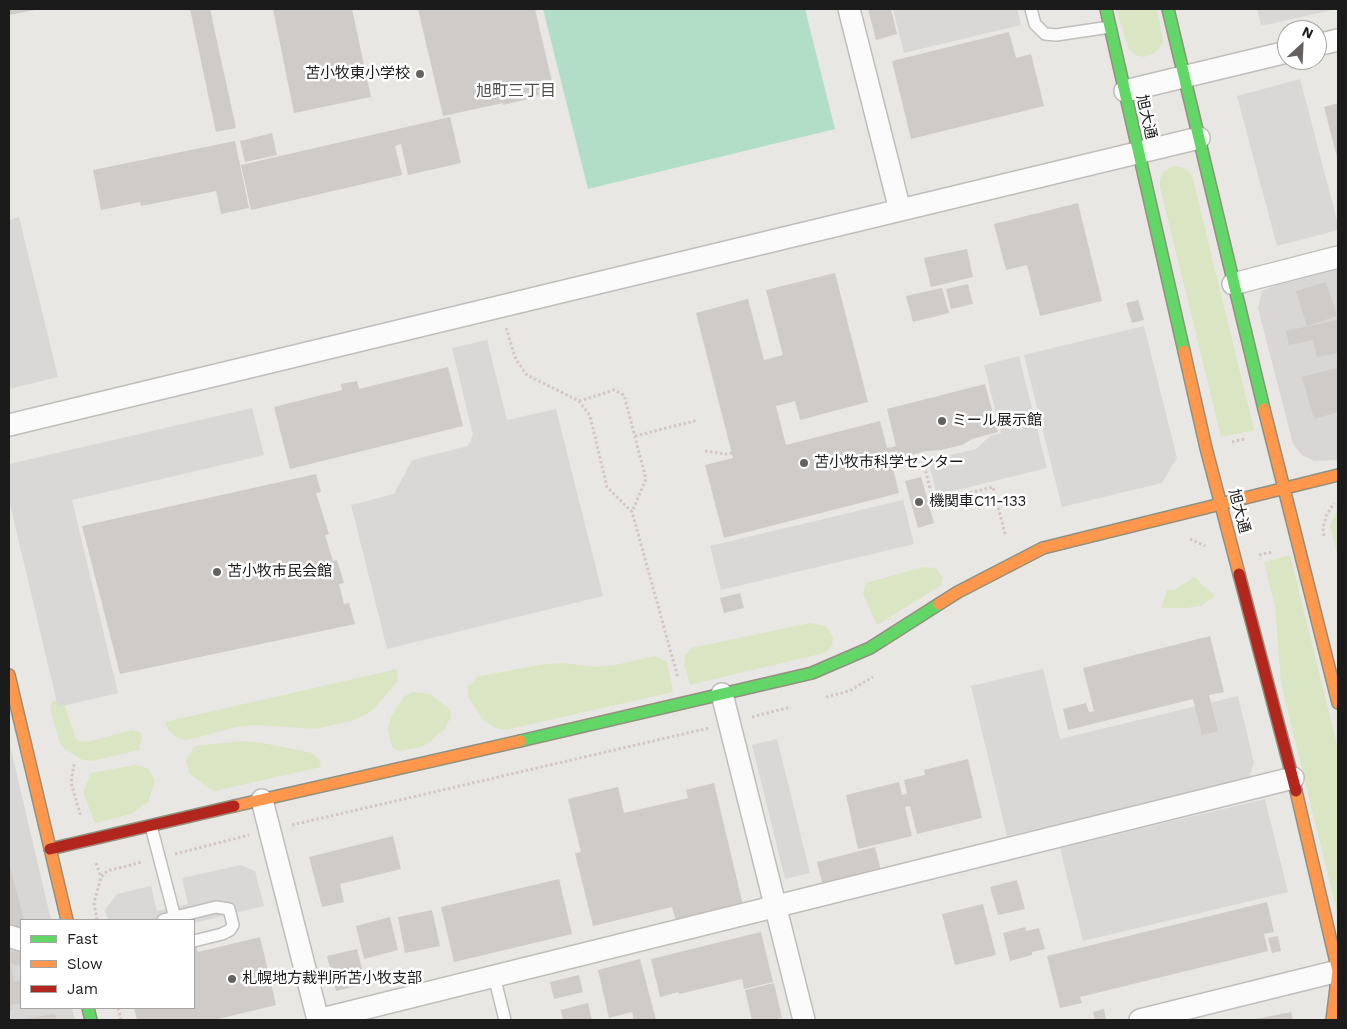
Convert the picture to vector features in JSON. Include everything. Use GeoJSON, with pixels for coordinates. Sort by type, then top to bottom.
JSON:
{"type":"FeatureCollection","features":[{"type":"Feature","properties":{"kind":"street"},"geometry":{"type":"LineString","coordinates":[[849,9],[900,210]]}},
{"type":"Feature","properties":{"kind":"street","name":"旭大通"},"geometry":{"type":"LineString","coordinates":[[1106,9],[1206,448],[1293,778],[1338,971],[1332,1020]]}},
{"type":"Feature","properties":{"kind":"street"},"geometry":{"type":"LineString","coordinates":[[1168,9],[1283,489],[1338,703]]}},
{"type":"Feature","properties":{"kind":"street"},"geometry":{"type":"LineString","coordinates":[[1125,91],[1277,54]]}},
{"type":"Feature","properties":{"kind":"street"},"geometry":{"type":"LineString","coordinates":[[9,425],[1198,138]]}},
{"type":"Feature","properties":{"kind":"street"},"geometry":{"type":"LineString","coordinates":[[1233,284],[1338,258]]}},
{"type":"Feature","properties":{"kind":"street"},"geometry":{"type":"LineString","coordinates":[[50,849],[812,673],[870,648],[958,592],[1043,548],[1333,476]]}},
{"type":"Feature","properties":{"kind":"street"},"geometry":{"type":"LineString","coordinates":[[9,675],[67,919]]}},
{"type":"Feature","properties":{"kind":"street"},"geometry":{"type":"LineString","coordinates":[[722,694],[804,1020]]}},
{"type":"Feature","properties":{"kind":"street"},"geometry":{"type":"LineString","coordinates":[[262,800],[318,1020],[1293,778]]}},
{"type":"Feature","properties":{"kind":"street"},"geometry":{"type":"LineString","coordinates":[[1140,1020],[1338,971]]}},
{"type":"Feature","properties":{"kind":"lane"},"geometry":{"type":"LineString","coordinates":[[1031,9],[1034,24],[1045,34],[1056,35],[1110,26]]}},
{"type":"Feature","properties":{"kind":"lane"},"geometry":{"type":"LineString","coordinates":[[151,826],[175,918]]}},
{"type":"Feature","properties":{"kind":"lane"},"geometry":{"type":"LineString","coordinates":[[169,919],[216,908],[224,907],[229,909],[234,925],[230,930],[195,941]]}},
{"type":"Feature","properties":{"kind":"lane"},"geometry":{"type":"LineString","coordinates":[[494,976],[505,1020]]}},
{"type":"Feature","properties":{"kind":"path"},"geometry":{"type":"LineString","coordinates":[[498,307],[516,360],[527,375],[579,401],[590,416],[607,487],[632,512],[669,640],[692,732]]}},
{"type":"Feature","properties":{"kind":"path"},"geometry":{"type":"LineString","coordinates":[[579,401],[614,390],[624,395],[646,479],[632,512]]}},
{"type":"Feature","properties":{"kind":"path"},"geometry":{"type":"LineString","coordinates":[[635,436],[698,420]]}},
{"type":"Feature","properties":{"kind":"path"},"geometry":{"type":"LineString","coordinates":[[705,451],[732,453]]}},
{"type":"Feature","properties":{"kind":"path"},"geometry":{"type":"LineString","coordinates":[[907,456],[910,468],[924,464],[934,502],[993,487],[1005,534]]}},
{"type":"Feature","properties":{"kind":"path"},"geometry":{"type":"LineString","coordinates":[[1324,540],[1323,528],[1326,516],[1334,504],[1333,476]]}},
{"type":"Feature","properties":{"kind":"path"},"geometry":{"type":"LineString","coordinates":[[1182,540],[1191,538],[1207,548]]}},
{"type":"Feature","properties":{"kind":"path"},"geometry":{"type":"LineString","coordinates":[[821,698],[849,691],[880,672]]}},
{"type":"Feature","properties":{"kind":"path"},"geometry":{"type":"LineString","coordinates":[[97,919],[94,903],[101,877],[107,871],[270,830],[729,724],[794,706]]}},
{"type":"Feature","properties":{"kind":"shaded area"},"geometry":{"type":"Polygon","coordinates":[[[893,9],[1017,9],[1021,25],[904,53],[893,9]]]}},
{"type":"Feature","properties":{"kind":"shaded area"},"geometry":{"type":"Polygon","coordinates":[[[1257,9],[1332,9],[1288,20],[1277,20],[1277,22],[1261,26],[1257,9]]]}},
{"type":"Feature","properties":{"kind":"shaded area"},"geometry":{"type":"Polygon","coordinates":[[[1300,79],[1338,230],[1277,246],[1237,96],[1300,79]]]}},
{"type":"Feature","properties":{"kind":"shaded area"},"geometry":{"type":"Polygon","coordinates":[[[19,217],[58,377],[9,389],[9,220],[19,217]]]}},
{"type":"Feature","properties":{"kind":"shaded area"},"geometry":{"type":"Polygon","coordinates":[[[1338,269],[1338,460],[1314,461],[1302,455],[1293,444],[1258,308],[1262,291],[1276,285],[1338,269]]]}},
{"type":"Feature","properties":{"kind":"shaded area"},"geometry":{"type":"Polygon","coordinates":[[[1144,326],[1177,458],[1162,483],[1062,507],[1024,355],[1144,326]]]}},
{"type":"Feature","properties":{"kind":"shaded area"},"geometry":{"type":"Polygon","coordinates":[[[487,340],[507,420],[556,409],[603,596],[387,649],[351,505],[394,494],[412,460],[468,446],[473,435],[452,348],[487,340]]]}},
{"type":"Feature","properties":{"kind":"shaded area"},"geometry":{"type":"Polygon","coordinates":[[[1019,356],[1047,468],[937,495],[928,460],[976,449],[990,436],[1001,433],[984,365],[1019,356]]]}},
{"type":"Feature","properties":{"kind":"shaded area"},"geometry":{"type":"Polygon","coordinates":[[[252,408],[264,455],[72,500],[118,693],[58,707],[9,500],[9,464],[252,408]]]}},
{"type":"Feature","properties":{"kind":"shaded area"},"geometry":{"type":"Polygon","coordinates":[[[903,500],[914,544],[721,590],[710,546],[903,500]]]}},
{"type":"Feature","properties":{"kind":"shaded area"},"geometry":{"type":"Polygon","coordinates":[[[1043,669],[1060,739],[1238,696],[1254,763],[1249,778],[1007,836],[971,686],[1043,669]]]}},
{"type":"Feature","properties":{"kind":"shaded area"},"geometry":{"type":"Polygon","coordinates":[[[777,739],[810,873],[785,879],[752,745],[777,739]]]}},
{"type":"Feature","properties":{"kind":"shaded area"},"geometry":{"type":"Polygon","coordinates":[[[9,741],[51,919],[20,919],[20,1009],[72,1009],[75,1020],[9,1020],[9,741]]]}},
{"type":"Feature","properties":{"kind":"shaded area"},"geometry":{"type":"Polygon","coordinates":[[[1265,799],[1288,892],[1083,941],[1060,848],[1265,799]]]}},
{"type":"Feature","properties":{"kind":"shaded area"},"geometry":{"type":"Polygon","coordinates":[[[240,865],[255,871],[264,906],[195,923],[195,919],[108,919],[105,910],[117,894],[151,886],[157,911],[188,904],[182,878],[240,865]]]}},
{"type":"Feature","properties":{"kind":"green space"},"geometry":{"type":"Polygon","coordinates":[[[543,9],[805,9],[835,129],[588,189],[543,9]]]}},
{"type":"Feature","properties":{"kind":"green space"},"geometry":{"type":"Polygon","coordinates":[[[1116,9],[1157,9],[1163,41],[1159,49],[1153,54],[1144,57],[1135,55],[1129,49],[1116,9]]]}},
{"type":"Feature","properties":{"kind":"green space"},"geometry":{"type":"Polygon","coordinates":[[[1176,166],[1184,168],[1193,179],[1254,430],[1221,437],[1160,187],[1160,179],[1163,172],[1176,166]]]}},
{"type":"Feature","properties":{"kind":"green space"},"geometry":{"type":"Polygon","coordinates":[[[1338,508],[1338,557],[1330,526],[1338,508]]]}},
{"type":"Feature","properties":{"kind":"green space"},"geometry":{"type":"Polygon","coordinates":[[[1290,555],[1338,749],[1338,916],[1281,683],[1275,607],[1264,562],[1290,555]]]}},
{"type":"Feature","properties":{"kind":"green space"},"geometry":{"type":"Polygon","coordinates":[[[923,567],[936,568],[943,578],[940,586],[877,625],[863,594],[866,583],[923,567]]]}},
{"type":"Feature","properties":{"kind":"green space"},"geometry":{"type":"Polygon","coordinates":[[[1194,577],[1215,596],[1201,606],[1161,608],[1167,590],[1174,590],[1194,577]]]}},
{"type":"Feature","properties":{"kind":"green space"},"geometry":{"type":"Polygon","coordinates":[[[810,623],[826,626],[833,637],[832,646],[824,653],[690,685],[684,663],[685,655],[691,648],[810,623]]]}},
{"type":"Feature","properties":{"kind":"green space"},"geometry":{"type":"Polygon","coordinates":[[[655,656],[667,662],[673,692],[506,730],[495,728],[483,720],[468,696],[468,687],[479,676],[546,664],[562,663],[595,667],[615,665],[655,656]]]}},
{"type":"Feature","properties":{"kind":"green space"},"geometry":{"type":"Polygon","coordinates":[[[397,669],[398,681],[372,711],[355,720],[316,729],[256,725],[237,727],[187,740],[177,738],[169,731],[165,722],[397,669]]]}},
{"type":"Feature","properties":{"kind":"green space"},"geometry":{"type":"Polygon","coordinates":[[[413,692],[431,694],[450,710],[451,717],[445,728],[430,742],[421,747],[399,751],[392,747],[388,729],[390,719],[403,697],[413,692]]]}},
{"type":"Feature","properties":{"kind":"green space"},"geometry":{"type":"Polygon","coordinates":[[[59,700],[65,705],[75,737],[79,741],[87,742],[132,730],[140,732],[142,737],[139,750],[92,761],[83,760],[66,750],[60,743],[50,708],[52,702],[59,700]]]}},
{"type":"Feature","properties":{"kind":"green space"},"geometry":{"type":"Polygon","coordinates":[[[243,741],[312,753],[319,759],[321,767],[215,791],[189,773],[186,760],[195,746],[243,741]]]}},
{"type":"Feature","properties":{"kind":"green space"},"geometry":{"type":"Polygon","coordinates":[[[135,765],[149,769],[155,781],[148,802],[131,814],[95,823],[83,792],[91,773],[135,765]]]}},
{"type":"Feature","properties":{"kind":"building"},"geometry":{"type":"Polygon","coordinates":[[[9,9],[35,9],[35,10],[9,15],[9,9]]]}},
{"type":"Feature","properties":{"kind":"building"},"geometry":{"type":"Polygon","coordinates":[[[190,9],[210,9],[236,128],[216,132],[190,9]]]}},
{"type":"Feature","properties":{"kind":"building"},"geometry":{"type":"Polygon","coordinates":[[[273,9],[352,9],[371,97],[294,113],[273,9]]]}},
{"type":"Feature","properties":{"kind":"building"},"geometry":{"type":"Polygon","coordinates":[[[418,9],[535,9],[553,86],[538,90],[539,95],[529,97],[529,99],[443,116],[418,9]]]}},
{"type":"Feature","properties":{"kind":"building"},"geometry":{"type":"Polygon","coordinates":[[[868,9],[891,9],[897,34],[876,40],[868,9]]]}},
{"type":"Feature","properties":{"kind":"building"},"geometry":{"type":"Polygon","coordinates":[[[1009,32],[1016,58],[1031,54],[1044,106],[911,139],[892,61],[1009,32]]]}},
{"type":"Feature","properties":{"kind":"building"},"geometry":{"type":"Polygon","coordinates":[[[1338,103],[1338,161],[1324,107],[1338,103]]]}},
{"type":"Feature","properties":{"kind":"building"},"geometry":{"type":"Polygon","coordinates":[[[450,117],[461,163],[408,175],[401,144],[395,146],[402,175],[251,210],[241,165],[450,117]]]}},
{"type":"Feature","properties":{"kind":"building"},"geometry":{"type":"Polygon","coordinates":[[[272,133],[277,155],[245,162],[240,141],[272,133]]]}},
{"type":"Feature","properties":{"kind":"building"},"geometry":{"type":"Polygon","coordinates":[[[235,141],[249,208],[221,214],[216,191],[141,206],[140,202],[101,210],[93,170],[235,141]]]}},
{"type":"Feature","properties":{"kind":"building"},"geometry":{"type":"Polygon","coordinates":[[[1078,203],[1102,301],[1040,316],[1027,265],[1006,270],[994,224],[1078,203]]]}},
{"type":"Feature","properties":{"kind":"building"},"geometry":{"type":"Polygon","coordinates":[[[967,249],[973,277],[931,287],[924,258],[967,249]]]}},
{"type":"Feature","properties":{"kind":"building"},"geometry":{"type":"Polygon","coordinates":[[[835,273],[868,402],[800,420],[795,401],[776,406],[786,445],[880,421],[887,448],[896,446],[887,409],[985,384],[998,432],[972,439],[962,445],[926,451],[891,460],[899,493],[724,538],[705,465],[733,458],[696,313],[748,299],[764,360],[783,355],[766,290],[835,273]]]}},
{"type":"Feature","properties":{"kind":"building"},"geometry":{"type":"Polygon","coordinates":[[[1326,282],[1337,316],[1307,326],[1296,291],[1326,282]]]}},
{"type":"Feature","properties":{"kind":"building"},"geometry":{"type":"Polygon","coordinates":[[[968,284],[973,304],[951,309],[946,289],[968,284]]]}},
{"type":"Feature","properties":{"kind":"building"},"geometry":{"type":"Polygon","coordinates":[[[942,288],[949,313],[913,322],[906,296],[942,288]]]}},
{"type":"Feature","properties":{"kind":"building"},"geometry":{"type":"Polygon","coordinates":[[[1138,300],[1144,320],[1132,323],[1126,303],[1138,300]]]}},
{"type":"Feature","properties":{"kind":"building"},"geometry":{"type":"Polygon","coordinates":[[[1337,320],[1338,353],[1317,357],[1313,340],[1289,345],[1286,331],[1337,320]]]}},
{"type":"Feature","properties":{"kind":"building"},"geometry":{"type":"Polygon","coordinates":[[[448,367],[463,426],[290,469],[274,407],[342,390],[341,384],[357,381],[359,389],[448,367]]]}},
{"type":"Feature","properties":{"kind":"building"},"geometry":{"type":"Polygon","coordinates":[[[1338,368],[1338,412],[1314,419],[1302,377],[1338,368]]]}},
{"type":"Feature","properties":{"kind":"building","name":"苫小牧市民会館"},"geometry":{"type":"Polygon","coordinates":[[[316,474],[321,492],[316,493],[329,534],[325,535],[333,561],[337,560],[344,583],[339,584],[344,604],[349,603],[355,624],[120,674],[82,526],[316,474]]]}},
{"type":"Feature","properties":{"kind":"building","name":"機関車C11-133"},"geometry":{"type":"Polygon","coordinates":[[[921,477],[934,523],[918,528],[905,481],[921,477]]]}},
{"type":"Feature","properties":{"kind":"building"},"geometry":{"type":"Polygon","coordinates":[[[740,593],[744,608],[724,613],[720,598],[740,593]]]}},
{"type":"Feature","properties":{"kind":"building"},"geometry":{"type":"Polygon","coordinates":[[[1210,636],[1224,692],[1209,695],[1218,731],[1202,735],[1193,699],[1068,730],[1063,709],[1086,703],[1089,712],[1094,711],[1083,668],[1210,636]]]}},
{"type":"Feature","properties":{"kind":"building"},"geometry":{"type":"Polygon","coordinates":[[[968,759],[982,818],[917,834],[910,806],[905,807],[912,836],[858,849],[846,795],[899,782],[902,795],[907,794],[904,780],[925,775],[924,770],[968,759]]]}},
{"type":"Feature","properties":{"kind":"building"},"geometry":{"type":"Polygon","coordinates":[[[714,783],[743,905],[676,921],[672,907],[593,926],[575,853],[581,852],[568,799],[618,787],[624,813],[688,798],[686,790],[714,783]]]}},
{"type":"Feature","properties":{"kind":"building"},"geometry":{"type":"Polygon","coordinates":[[[393,836],[401,869],[340,884],[344,902],[322,907],[309,857],[393,836]]]}},
{"type":"Feature","properties":{"kind":"building"},"geometry":{"type":"Polygon","coordinates":[[[875,847],[881,871],[823,886],[817,862],[875,847]]]}},
{"type":"Feature","properties":{"kind":"building"},"geometry":{"type":"Polygon","coordinates":[[[9,863],[24,919],[20,919],[20,931],[9,930],[9,863]]]}},
{"type":"Feature","properties":{"kind":"building"},"geometry":{"type":"Polygon","coordinates":[[[559,879],[572,934],[454,962],[441,907],[559,879]]]}},
{"type":"Feature","properties":{"kind":"building"},"geometry":{"type":"Polygon","coordinates":[[[1017,880],[1025,909],[998,915],[990,887],[1017,880]]]}},
{"type":"Feature","properties":{"kind":"building"},"geometry":{"type":"Polygon","coordinates":[[[1267,902],[1274,932],[1264,934],[1268,951],[1080,997],[1082,1003],[1060,1008],[1047,956],[1267,902]]]}},
{"type":"Feature","properties":{"kind":"building"},"geometry":{"type":"Polygon","coordinates":[[[983,904],[996,955],[955,965],[942,914],[983,904]]]}},
{"type":"Feature","properties":{"kind":"building"},"geometry":{"type":"Polygon","coordinates":[[[432,910],[440,946],[405,953],[398,917],[432,910]]]}},
{"type":"Feature","properties":{"kind":"building"},"geometry":{"type":"Polygon","coordinates":[[[390,917],[398,950],[364,959],[356,926],[390,917]]]}},
{"type":"Feature","properties":{"kind":"building"},"geometry":{"type":"Polygon","coordinates":[[[1025,927],[1026,931],[1039,928],[1045,949],[1010,961],[1003,933],[1025,927]]]}},
{"type":"Feature","properties":{"kind":"building"},"geometry":{"type":"Polygon","coordinates":[[[761,932],[773,982],[744,989],[742,979],[660,997],[651,959],[761,932]]]}},
{"type":"Feature","properties":{"kind":"building"},"geometry":{"type":"Polygon","coordinates":[[[1278,936],[1281,951],[1272,953],[1268,938],[1278,936]]]}},
{"type":"Feature","properties":{"kind":"building","name":"札幌地方裁判所苫小牧支部"},"geometry":{"type":"Polygon","coordinates":[[[260,937],[276,1005],[214,1020],[137,1020],[134,1009],[195,1009],[195,942],[198,952],[260,937]]]}},
{"type":"Feature","properties":{"kind":"building"},"geometry":{"type":"Polygon","coordinates":[[[357,949],[366,984],[336,991],[327,956],[357,949]]]}},
{"type":"Feature","properties":{"kind":"building"},"geometry":{"type":"Polygon","coordinates":[[[9,951],[20,953],[20,966],[9,963],[9,951]]]}},
{"type":"Feature","properties":{"kind":"building"},"geometry":{"type":"Polygon","coordinates":[[[640,959],[656,1020],[634,1020],[632,1012],[609,1018],[598,970],[640,959]]]}},
{"type":"Feature","properties":{"kind":"building"},"geometry":{"type":"Polygon","coordinates":[[[9,966],[11,966],[14,982],[20,980],[20,1003],[11,1005],[12,1010],[9,1010],[9,966]]]}},
{"type":"Feature","properties":{"kind":"building"},"geometry":{"type":"Polygon","coordinates":[[[579,975],[583,992],[554,999],[550,982],[579,975]]]}},
{"type":"Feature","properties":{"kind":"building"},"geometry":{"type":"Polygon","coordinates":[[[774,983],[782,1018],[752,1020],[745,990],[774,983]]]}},
{"type":"Feature","properties":{"kind":"building"},"geometry":{"type":"Polygon","coordinates":[[[588,1003],[592,1020],[563,1020],[561,1010],[588,1003]]]}},
{"type":"Feature","properties":{"kind":"building"},"geometry":{"type":"Polygon","coordinates":[[[1104,1009],[1106,1020],[1095,1020],[1093,1012],[1104,1009]]]}},
{"type":"Feature","properties":{"kind":"building"},"geometry":{"type":"Polygon","coordinates":[[[1291,1012],[1293,1020],[1256,1020],[1256,1019],[1291,1012]]]}},
{"type":"Feature","properties":{"kind":"building"},"geometry":{"type":"Polygon","coordinates":[[[55,1014],[56,1020],[22,1020],[22,1019],[55,1014]]]}},
{"type":"Feature","properties":{"kind":"traffic: fast"},"geometry":{"type":"LineString","coordinates":[[1106,9],[1184,351]]}},
{"type":"Feature","properties":{"kind":"traffic: fast"},"geometry":{"type":"LineString","coordinates":[[1168,9],[1264,409]]}},
{"type":"Feature","properties":{"kind":"traffic: fast"},"geometry":{"type":"LineString","coordinates":[[520,741],[812,673],[870,648],[939,604]]}},
{"type":"Feature","properties":{"kind":"traffic: fast"},"geometry":{"type":"LineString","coordinates":[[88,1009],[91,1020]]}},
{"type":"Feature","properties":{"kind":"traffic: slow"},"geometry":{"type":"LineString","coordinates":[[1184,351],[1206,448],[1239,574]]}},
{"type":"Feature","properties":{"kind":"traffic: slow"},"geometry":{"type":"LineString","coordinates":[[1264,409],[1338,703]]}},
{"type":"Feature","properties":{"kind":"traffic: slow"},"geometry":{"type":"LineString","coordinates":[[939,604],[958,592],[1043,548],[1338,475]]}},
{"type":"Feature","properties":{"kind":"traffic: slow"},"geometry":{"type":"LineString","coordinates":[[9,675],[67,919]]}},
{"type":"Feature","properties":{"kind":"traffic: slow"},"geometry":{"type":"LineString","coordinates":[[234,806],[520,741]]}},
{"type":"Feature","properties":{"kind":"traffic: slow"},"geometry":{"type":"LineString","coordinates":[[1296,791],[1338,971],[1332,1020]]}},
{"type":"Feature","properties":{"kind":"traffic: jam"},"geometry":{"type":"LineString","coordinates":[[1239,574],[1296,791]]}},
{"type":"Feature","properties":{"kind":"traffic: jam"},"geometry":{"type":"LineString","coordinates":[[50,849],[234,806]]}},
{"type":"Feature","properties":{"kind":"place","name":"苫小牧東小学校"},"geometry":{"type":"Point","coordinates":[420,74]}},
{"type":"Feature","properties":{"kind":"place","name":"ミール展示館"},"geometry":{"type":"Point","coordinates":[942,421]}},
{"type":"Feature","properties":{"kind":"place","name":"苫小牧市科学センター"},"geometry":{"type":"Point","coordinates":[804,463]}},
{"type":"Feature","properties":{"kind":"place","name":"機関車C11-133"},"geometry":{"type":"Point","coordinates":[919,502]}},
{"type":"Feature","properties":{"kind":"place","name":"苫小牧市民会館"},"geometry":{"type":"Point","coordinates":[217,572]}},
{"type":"Feature","properties":{"kind":"place","name":"札幌地方裁判所苫小牧支部"},"geometry":{"type":"Point","coordinates":[232,979]}},
{"type":"Feature","properties":{"kind":"district","name":"旭町三丁目"},"geometry":{"type":"Point","coordinates":[516,91]}}]}
